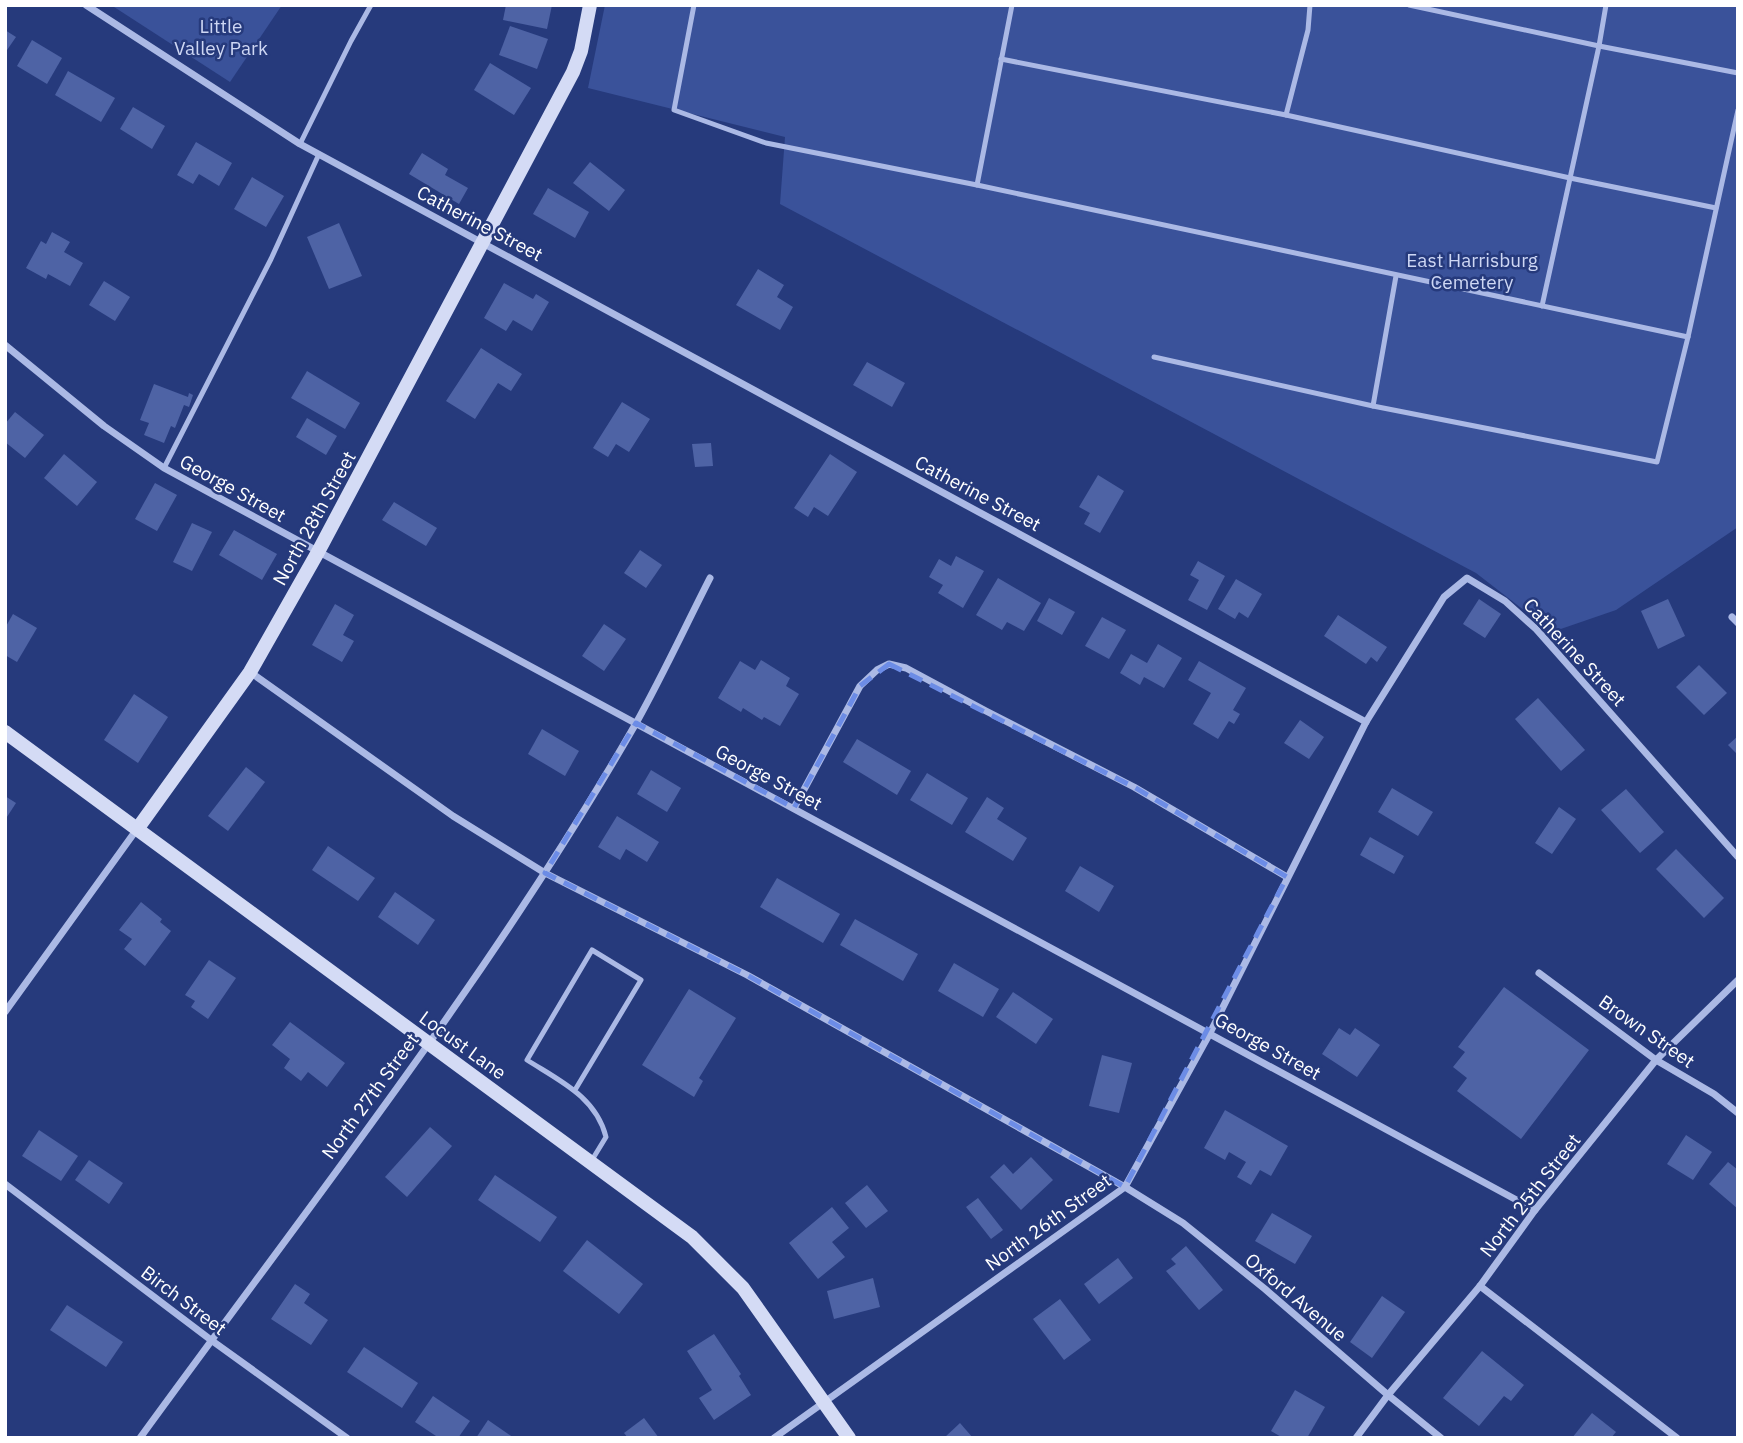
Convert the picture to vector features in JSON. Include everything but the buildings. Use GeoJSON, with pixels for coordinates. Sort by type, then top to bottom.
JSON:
{"type":"FeatureCollection","features":[{"type":"Feature","properties":{"kind":"street","name":"Catherine Street"},"geometry":{"type":"LineString","coordinates":[[86,5],[300,144],[1366,722],[1444,597],[1467,578],[1505,601],[1536,629],[1738,857]]}},
{"type":"Feature","properties":{"kind":"street","name":"North 28th Street"},"geometry":{"type":"LineString","coordinates":[[5,1012],[250,672],[318,552],[573,72],[581,51],[590,5]]}},
{"type":"Feature","properties":{"kind":"street","name":"George Street"},"geometry":{"type":"LineString","coordinates":[[5,345],[104,426],[164,468],[1535,1210]]}},
{"type":"Feature","properties":{"kind":"street","name":"North 27th Street"},"geometry":{"type":"LineString","coordinates":[[140,1438],[429,1044],[545,873],[636,723],[710,578]]}},
{"type":"Feature","properties":{"kind":"street"},"geometry":{"type":"LineString","coordinates":[[794,808],[860,686],[877,670],[889,664],[906,668],[1134,787],[1287,877]]}},
{"type":"Feature","properties":{"kind":"street"},"geometry":{"type":"LineString","coordinates":[[250,672],[453,816],[545,873],[747,975],[1125,1187]]}},
{"type":"Feature","properties":{"kind":"street","name":"North 26th Street"},"geometry":{"type":"LineString","coordinates":[[774,1438],[1125,1187],[1210,1032],[1366,722]]}},
{"type":"Feature","properties":{"kind":"street","name":"Locust Lane"},"geometry":{"type":"LineString","coordinates":[[5,732],[692,1237],[743,1288],[849,1438]]}},
{"type":"Feature","properties":{"kind":"street","name":"Brown Street"},"geometry":{"type":"LineString","coordinates":[[1539,973],[1656,1060],[1714,1094],[1738,1113]]}},
{"type":"Feature","properties":{"kind":"street","name":"North 25th Street"},"geometry":{"type":"LineString","coordinates":[[1356,1438],[1388,1395],[1480,1286],[1535,1210],[1656,1060],[1738,980]]}},
{"type":"Feature","properties":{"kind":"street","name":"Birch Street"},"geometry":{"type":"LineString","coordinates":[[5,1184],[211,1340],[347,1438]]}},
{"type":"Feature","properties":{"kind":"street","name":"Oxford Avenue"},"geometry":{"type":"LineString","coordinates":[[1125,1187],[1183,1223],[1441,1438]]}},
{"type":"Feature","properties":{"kind":"street"},"geometry":{"type":"LineString","coordinates":[[1480,1286],[1677,1438]]}},
{"type":"Feature","properties":{"kind":"lane"},"geometry":{"type":"LineString","coordinates":[[300,144],[371,5]]}},
{"type":"Feature","properties":{"kind":"lane"},"geometry":{"type":"LineString","coordinates":[[694,5],[674,110],[766,143],[977,185],[1688,337]]}},
{"type":"Feature","properties":{"kind":"lane"},"geometry":{"type":"LineString","coordinates":[[977,185],[1012,5]]}},
{"type":"Feature","properties":{"kind":"lane"},"geometry":{"type":"LineString","coordinates":[[1286,115],[1308,30],[1310,5]]}},
{"type":"Feature","properties":{"kind":"lane"},"geometry":{"type":"LineString","coordinates":[[1409,5],[1738,74]]}},
{"type":"Feature","properties":{"kind":"lane"},"geometry":{"type":"LineString","coordinates":[[1542,306],[1606,5]]}},
{"type":"Feature","properties":{"kind":"lane"},"geometry":{"type":"LineString","coordinates":[[1001,59],[1286,115],[1716,208]]}},
{"type":"Feature","properties":{"kind":"lane"},"geometry":{"type":"LineString","coordinates":[[1154,357],[1373,406],[1657,462],[1688,337],[1738,110]]}},
{"type":"Feature","properties":{"kind":"lane"},"geometry":{"type":"LineString","coordinates":[[164,468],[271,259],[319,154]]}},
{"type":"Feature","properties":{"kind":"lane"},"geometry":{"type":"LineString","coordinates":[[1373,406],[1396,276]]}},
{"type":"Feature","properties":{"kind":"lane"},"geometry":{"type":"LineString","coordinates":[[575,1090],[642,979],[592,950],[527,1060],[575,1090],[603,1122],[607,1137],[590,1162]]}},
{"type":"Feature","properties":{"kind":"highlighted area"},"geometry":{"type":"Polygon","coordinates":[[[889,664],[1134,787],[1287,877],[1125,1187],[747,975],[545,873],[636,723],[794,808],[860,686],[889,664]]]}},
{"type":"Feature","properties":{"kind":"green space","name":"Little Valley Park"},"geometry":{"type":"Polygon","coordinates":[[[111,5],[282,5],[230,82],[111,5]]]}},
{"type":"Feature","properties":{"kind":"green space","name":"East Harrisburg Cemetery"},"geometry":{"type":"Polygon","coordinates":[[[605,5],[1738,5],[1738,527],[1616,610],[1552,632],[1476,573],[780,204],[785,137],[588,88],[605,5]]]}}]}
